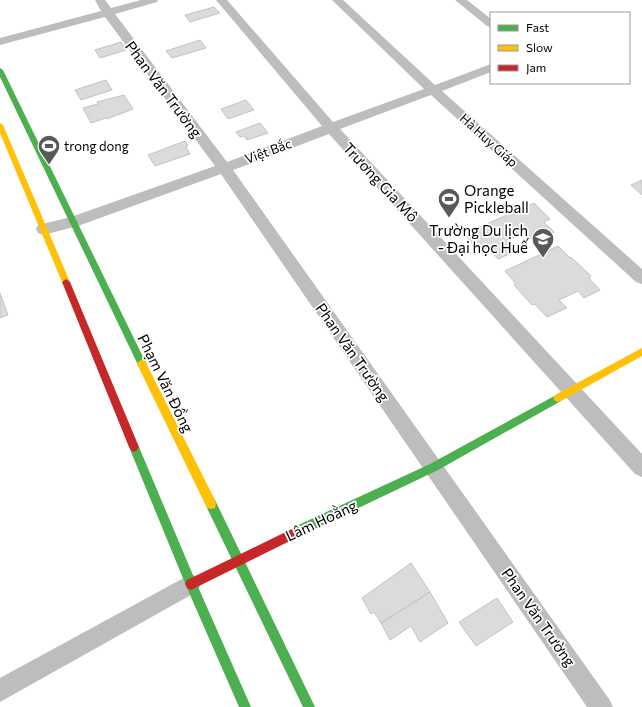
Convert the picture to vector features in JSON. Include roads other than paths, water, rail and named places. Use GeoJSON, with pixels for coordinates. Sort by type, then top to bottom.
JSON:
{"type":"FeatureCollection","features":[{"type":"Feature","properties":{"kind":"main road","name":"Phạm Văn Đồng"},"geometry":{"type":"LineString","coordinates":[[0,70],[309,707]]}},
{"type":"Feature","properties":{"kind":"main road"},"geometry":{"type":"LineString","coordinates":[[0,125],[191,584],[245,707]]}},
{"type":"Feature","properties":{"kind":"main road","name":"Lâm Hoằng"},"geometry":{"type":"LineString","coordinates":[[191,584],[237,560],[434,467],[572,389],[642,352]]}},
{"type":"Feature","properties":{"kind":"street"},"geometry":{"type":"LineString","coordinates":[[0,42],[104,6],[153,0]]}},
{"type":"Feature","properties":{"kind":"street","name":"Trương Gia Mô"},"geometry":{"type":"LineString","coordinates":[[221,0],[331,128],[572,389],[642,468]]}},
{"type":"Feature","properties":{"kind":"street","name":"Hà Huy Giáp"},"geometry":{"type":"LineString","coordinates":[[337,0],[433,90],[642,278]]}},
{"type":"Feature","properties":{"kind":"street"},"geometry":{"type":"LineString","coordinates":[[460,0],[490,23]]}},
{"type":"Feature","properties":{"kind":"street","name":"Phan Văn Trường"},"geometry":{"type":"LineString","coordinates":[[104,6],[224,168],[601,707]]}},
{"type":"Feature","properties":{"kind":"street","name":"Việt Bắc"},"geometry":{"type":"LineString","coordinates":[[43,229],[73,222],[224,168],[490,68]]}},
{"type":"Feature","properties":{"kind":"street","name":"Lâm Hoằng"},"geometry":{"type":"LineString","coordinates":[[0,691],[191,584]]}},
{"type":"Feature","properties":{"kind":"place","name":"trong dong"},"geometry":{"type":"Point","coordinates":[49,166]}},
{"type":"Feature","properties":{"kind":"place","name":"Orange Pickleball"},"geometry":{"type":"Point","coordinates":[449,218]}},
{"type":"Feature","properties":{"kind":"place","name":"Trường Du lịch - Đại học Huế"},"geometry":{"type":"Point","coordinates":[543,258]}}]}
